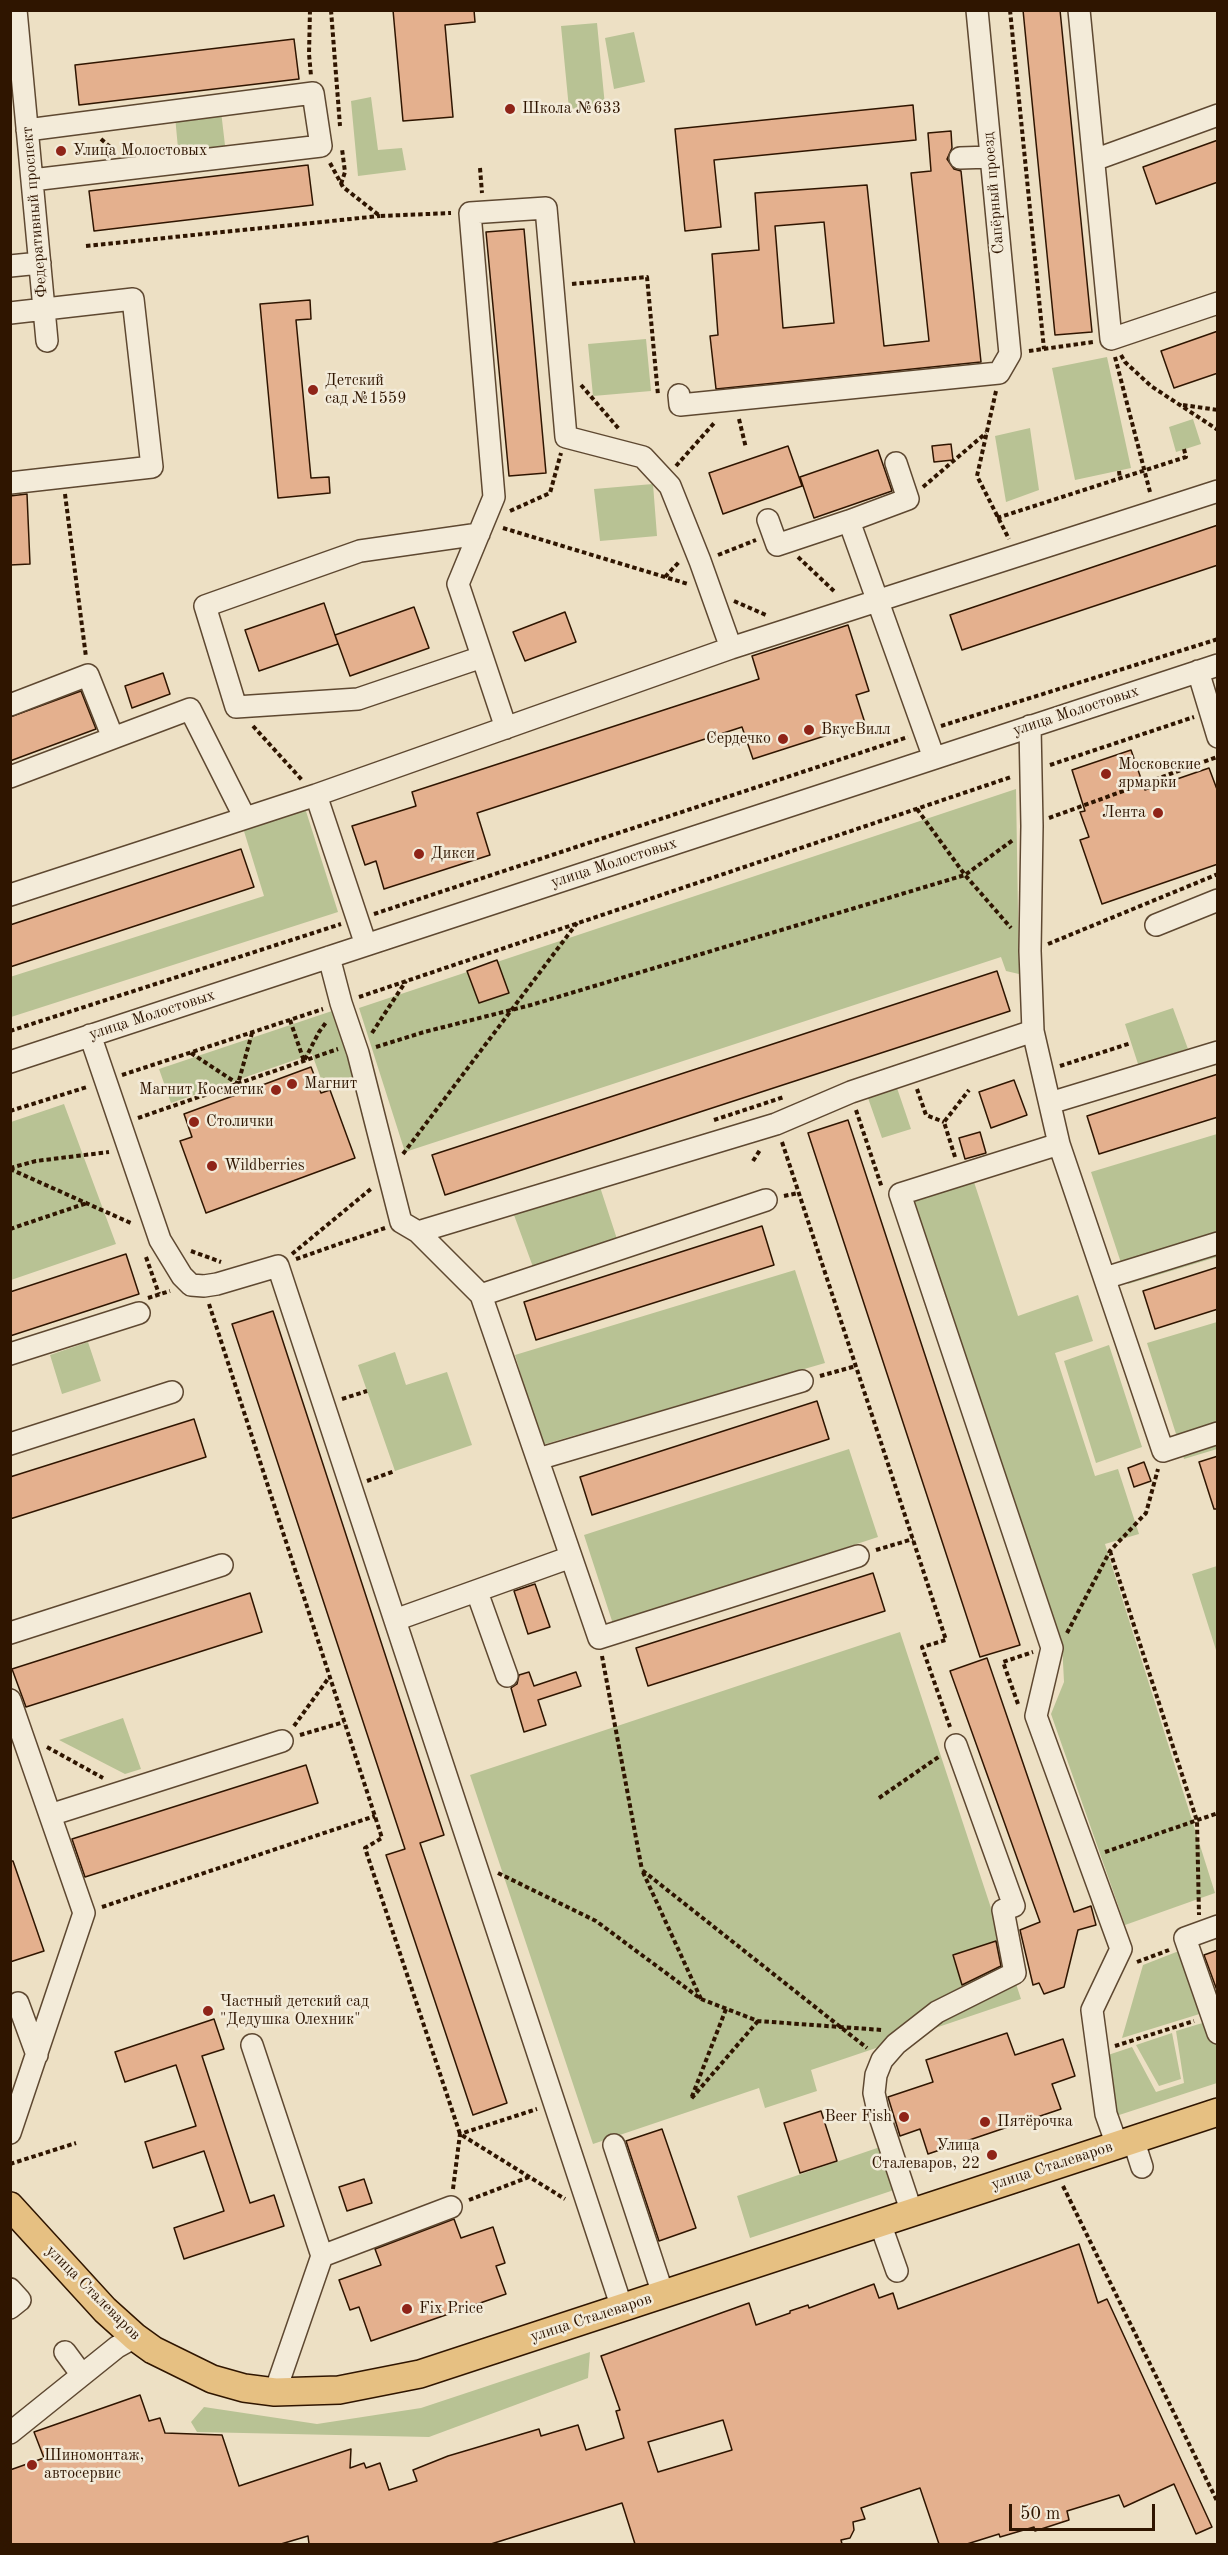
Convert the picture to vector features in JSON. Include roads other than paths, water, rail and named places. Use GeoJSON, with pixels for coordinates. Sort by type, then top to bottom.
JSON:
{"type":"FeatureCollection","features":[{"type":"Feature","properties":{"kind":"main road","name":"улица Сталеваров"},"geometry":{"type":"LineString","coordinates":[[10,2206],[72,2277],[135,2337],[178,2364],[213,2379],[244,2388],[275,2392],[339,2390],[395,2381],[1218,2112]]}},
{"type":"Feature","properties":{"kind":"street","name":"Федеративный проспект"},"geometry":{"type":"LineString","coordinates":[[15,10],[15,47],[27,130],[47,341]]}},
{"type":"Feature","properties":{"kind":"street","name":"Сапёрный проезд"},"geometry":{"type":"LineString","coordinates":[[680,400],[734,400],[999,373],[1010,354],[977,10]]}},
{"type":"Feature","properties":{"kind":"street"},"geometry":{"type":"LineString","coordinates":[[1079,10],[1113,346],[1218,303]]}},
{"type":"Feature","properties":{"kind":"street"},"geometry":{"type":"LineString","coordinates":[[27,130],[314,93],[331,145],[32,180]]}},
{"type":"Feature","properties":{"kind":"street"},"geometry":{"type":"LineString","coordinates":[[1094,160],[1218,116]]}},
{"type":"Feature","properties":{"kind":"street"},"geometry":{"type":"LineString","coordinates":[[960,158],[991,158]]}},
{"type":"Feature","properties":{"kind":"street"},"geometry":{"type":"LineString","coordinates":[[506,728],[458,584],[494,497],[476,212],[546,208],[566,437],[643,458],[670,486],[731,648]]}},
{"type":"Feature","properties":{"kind":"street"},"geometry":{"type":"LineString","coordinates":[[10,266],[40,263]]}},
{"type":"Feature","properties":{"kind":"street"},"geometry":{"type":"LineString","coordinates":[[10,313],[133,299],[152,467],[10,483]]}},
{"type":"Feature","properties":{"kind":"street"},"geometry":{"type":"LineString","coordinates":[[775,532],[849,521],[908,499],[896,463]]}},
{"type":"Feature","properties":{"kind":"street"},"geometry":{"type":"LineString","coordinates":[[10,895],[316,795],[731,648],[1218,491]]}},
{"type":"Feature","properties":{"kind":"street"},"geometry":{"type":"LineString","coordinates":[[849,521],[934,758]]}},
{"type":"Feature","properties":{"kind":"street"},"geometry":{"type":"LineString","coordinates":[[482,528],[360,552],[205,606],[236,707],[358,699],[482,657]]}},
{"type":"Feature","properties":{"kind":"street"},"geometry":{"type":"LineString","coordinates":[[1208,668],[1210,711],[1218,737]]}},
{"type":"Feature","properties":{"kind":"street","name":"улица Молостовых"},"geometry":{"type":"LineString","coordinates":[[10,1062],[1208,668]]}},
{"type":"Feature","properties":{"kind":"street"},"geometry":{"type":"LineString","coordinates":[[10,705],[88,675],[113,738]]}},
{"type":"Feature","properties":{"kind":"street"},"geometry":{"type":"LineString","coordinates":[[10,777],[190,709],[245,818]]}},
{"type":"Feature","properties":{"kind":"street"},"geometry":{"type":"LineString","coordinates":[[1030,726],[1043,770],[1032,826],[1030,951],[1033,1031],[1059,1144],[1163,1451],[1218,1433]]}},
{"type":"Feature","properties":{"kind":"street"},"geometry":{"type":"LineString","coordinates":[[316,795],[366,945]]}},
{"type":"Feature","properties":{"kind":"street"},"geometry":{"type":"LineString","coordinates":[[1156,925],[1218,900]]}},
{"type":"Feature","properties":{"kind":"street"},"geometry":{"type":"LineString","coordinates":[[329,957],[389,1173],[409,1227],[481,1295],[598,1638],[858,1556]]}},
{"type":"Feature","properties":{"kind":"street"},"geometry":{"type":"LineString","coordinates":[[409,1227],[776,1124],[850,1092],[1033,1031]]}},
{"type":"Feature","properties":{"kind":"street"},"geometry":{"type":"LineString","coordinates":[[90,1035],[160,1240],[182,1276],[189,1284],[204,1286],[278,1266],[622,2308]]}},
{"type":"Feature","properties":{"kind":"street"},"geometry":{"type":"LineString","coordinates":[[1050,1103],[1218,1052]]}},
{"type":"Feature","properties":{"kind":"street"},"geometry":{"type":"LineString","coordinates":[[1059,1144],[900,1194],[1052,1648],[1036,1716],[1121,1950],[1092,2010],[1106,2114],[1142,2167]]}},
{"type":"Feature","properties":{"kind":"street"},"geometry":{"type":"LineString","coordinates":[[481,1295],[766,1200]]}},
{"type":"Feature","properties":{"kind":"street"},"geometry":{"type":"LineString","coordinates":[[1105,1278],[1218,1243]]}},
{"type":"Feature","properties":{"kind":"street"},"geometry":{"type":"LineString","coordinates":[[10,1354],[139,1313]]}},
{"type":"Feature","properties":{"kind":"street"},"geometry":{"type":"LineString","coordinates":[[538,1459],[802,1381]]}},
{"type":"Feature","properties":{"kind":"street"},"geometry":{"type":"LineString","coordinates":[[10,1444],[172,1392]]}},
{"type":"Feature","properties":{"kind":"street"},"geometry":{"type":"LineString","coordinates":[[395,1620],[571,1557]]}},
{"type":"Feature","properties":{"kind":"street"},"geometry":{"type":"LineString","coordinates":[[10,1633],[222,1565]]}},
{"type":"Feature","properties":{"kind":"street"},"geometry":{"type":"LineString","coordinates":[[477,1592],[507,1676]]}},
{"type":"Feature","properties":{"kind":"street"},"geometry":{"type":"LineString","coordinates":[[10,1700],[84,1913],[10,2133]]}},
{"type":"Feature","properties":{"kind":"street"},"geometry":{"type":"LineString","coordinates":[[50,1815],[282,1741]]}},
{"type":"Feature","properties":{"kind":"street"},"geometry":{"type":"LineString","coordinates":[[912,2212],[874,2094],[876,2074],[882,2060],[910,2031],[937,2012],[1015,1973],[1003,1910],[1014,1906],[956,1745]]}},
{"type":"Feature","properties":{"kind":"street"},"geometry":{"type":"LineString","coordinates":[[1201,1934],[1214,2024]]}},
{"type":"Feature","properties":{"kind":"street"},"geometry":{"type":"LineString","coordinates":[[18,2003],[37,2055]]}},
{"type":"Feature","properties":{"kind":"street"},"geometry":{"type":"LineString","coordinates":[[252,2045],[322,2256],[275,2392]]}},
{"type":"Feature","properties":{"kind":"street"},"geometry":{"type":"LineString","coordinates":[[614,2145],[663,2294]]}},
{"type":"Feature","properties":{"kind":"street"},"geometry":{"type":"LineString","coordinates":[[322,2256],[451,2207]]}},
{"type":"Feature","properties":{"kind":"street"},"geometry":{"type":"LineString","coordinates":[[880,2223],[897,2271]]}},
{"type":"Feature","properties":{"kind":"street"},"geometry":{"type":"LineString","coordinates":[[10,2289],[20,2300],[10,2308]]}},
{"type":"Feature","properties":{"kind":"street"},"geometry":{"type":"LineString","coordinates":[[10,2433],[117,2347],[135,2337]]}},
{"type":"Feature","properties":{"kind":"street"},"geometry":{"type":"LineString","coordinates":[[65,2352],[82,2375]]}},
{"type":"Feature","properties":{"kind":"place","name":"Школа №633"},"geometry":{"type":"Point","coordinates":[510,109]}},
{"type":"Feature","properties":{"kind":"place","name":"Улица Молостовых"},"geometry":{"type":"Point","coordinates":[61,151]}},
{"type":"Feature","properties":{"kind":"place","name":"Детский сад №1559"},"geometry":{"type":"Point","coordinates":[313,390]}},
{"type":"Feature","properties":{"kind":"place","name":"ВкусВилл"},"geometry":{"type":"Point","coordinates":[809,730]}},
{"type":"Feature","properties":{"kind":"place","name":"Сердечко"},"geometry":{"type":"Point","coordinates":[783,739]}},
{"type":"Feature","properties":{"kind":"place","name":"Московские ярмарки"},"geometry":{"type":"Point","coordinates":[1106,774]}},
{"type":"Feature","properties":{"kind":"place","name":"Лента"},"geometry":{"type":"Point","coordinates":[1158,813]}},
{"type":"Feature","properties":{"kind":"place","name":"Дикси"},"geometry":{"type":"Point","coordinates":[419,854]}},
{"type":"Feature","properties":{"kind":"place","name":"Магнит"},"geometry":{"type":"Point","coordinates":[292,1084]}},
{"type":"Feature","properties":{"kind":"place","name":"Магнит Косметик"},"geometry":{"type":"Point","coordinates":[276,1090]}},
{"type":"Feature","properties":{"kind":"place","name":"Столички"},"geometry":{"type":"Point","coordinates":[194,1122]}},
{"type":"Feature","properties":{"kind":"place","name":"Wildberries"},"geometry":{"type":"Point","coordinates":[212,1166]}},
{"type":"Feature","properties":{"kind":"place","name":"Частный детский сад \"Дедушка Олехник\""},"geometry":{"type":"Point","coordinates":[208,2011]}},
{"type":"Feature","properties":{"kind":"place","name":"Beer Fish"},"geometry":{"type":"Point","coordinates":[904,2117]}},
{"type":"Feature","properties":{"kind":"place","name":"Пятёрочка"},"geometry":{"type":"Point","coordinates":[985,2122]}},
{"type":"Feature","properties":{"kind":"place","name":"Улица Сталеваров, 22"},"geometry":{"type":"Point","coordinates":[992,2155]}},
{"type":"Feature","properties":{"kind":"place","name":"Fix Price"},"geometry":{"type":"Point","coordinates":[407,2309]}},
{"type":"Feature","properties":{"kind":"place","name":"Шиномонтаж, автосервис"},"geometry":{"type":"Point","coordinates":[32,2465]}}]}
